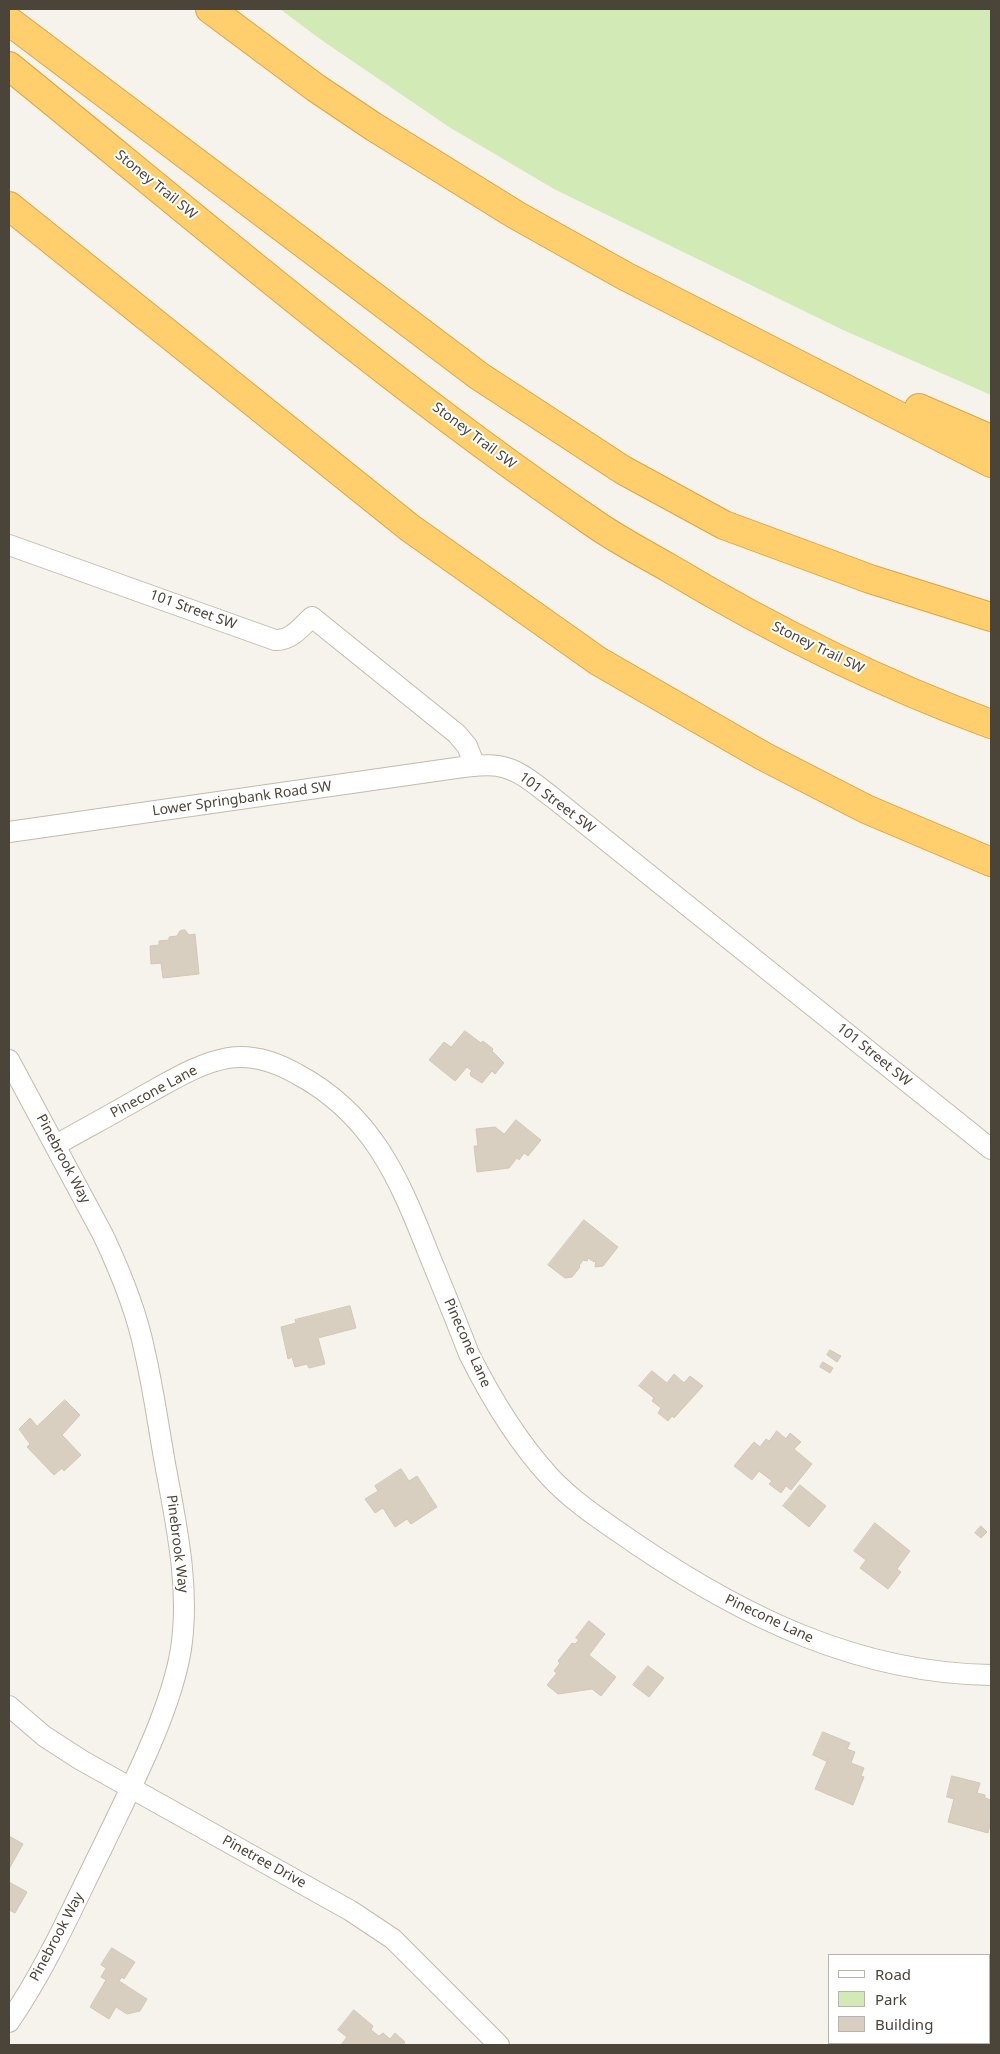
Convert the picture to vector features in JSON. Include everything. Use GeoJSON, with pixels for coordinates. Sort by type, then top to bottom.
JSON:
{"type":"FeatureCollection","features":[{"type":"Feature","properties":{"kind":"highway"},"geometry":{"type":"LineString","coordinates":[[210,9],[316,88],[445,173],[567,244],[991,463]]}},
{"type":"Feature","properties":{"kind":"highway"},"geometry":{"type":"LineString","coordinates":[[9,21],[479,376],[623,470],[724,525],[870,579],[991,618]]}},
{"type":"Feature","properties":{"kind":"highway","name":"Stoney Trail SW"},"geometry":{"type":"LineString","coordinates":[[9,66],[349,343],[485,446],[594,524],[721,599],[837,659],[946,707],[991,724]]}},
{"type":"Feature","properties":{"kind":"highway"},"geometry":{"type":"LineString","coordinates":[[9,206],[410,528],[598,661],[763,756],[866,809],[991,862]]}},
{"type":"Feature","properties":{"kind":"highway"},"geometry":{"type":"LineString","coordinates":[[708,318],[991,439]]}},
{"type":"Feature","properties":{"kind":"street","name":"101 Street SW"},"geometry":{"type":"LineString","coordinates":[[9,545],[275,640],[286,639],[292,636],[312,617],[457,734],[466,746],[475,766],[504,767],[531,781],[991,1149]]}},
{"type":"Feature","properties":{"kind":"street","name":"Lower Springbank Road SW"},"geometry":{"type":"LineString","coordinates":[[9,832],[475,766]]}},
{"type":"Feature","properties":{"kind":"street","name":"Pinecone Lane"},"geometry":{"type":"LineString","coordinates":[[56,1145],[165,1084],[212,1062],[229,1058],[247,1057],[267,1061],[304,1077],[321,1089],[354,1118],[386,1158],[404,1192],[469,1354],[480,1376],[535,1460],[565,1491],[617,1531],[687,1578],[747,1611],[788,1630],[831,1647],[879,1662],[924,1669],[991,1675]]}},
{"type":"Feature","properties":{"kind":"street","name":"Pinebrook Way"},"geometry":{"type":"LineString","coordinates":[[9,1060],[103,1235],[115,1259],[133,1307],[145,1353],[181,1560],[184,1604],[179,1658],[164,1706],[130,1789],[55,1944],[9,2022]]}},
{"type":"Feature","properties":{"kind":"street","name":"Pinetree Drive"},"geometry":{"type":"LineString","coordinates":[[9,1706],[28,1724],[60,1748],[130,1789],[322,1894],[377,1927],[408,1953],[499,2045]]}},
{"type":"Feature","properties":{"kind":"green space"},"geometry":{"type":"Polygon","coordinates":[[[280,9],[991,9],[991,395],[843,330],[554,189],[449,127],[320,39],[280,9]]]}},
{"type":"Feature","properties":{"kind":"building"},"geometry":{"type":"Polygon","coordinates":[[[185,930],[189,935],[195,934],[199,974],[163,978],[161,963],[151,964],[150,946],[159,945],[159,941],[169,940],[169,937],[177,936],[180,931],[185,930]]]}},
{"type":"Feature","properties":{"kind":"building"},"geometry":{"type":"Polygon","coordinates":[[[465,1031],[493,1049],[492,1051],[504,1063],[495,1074],[492,1071],[482,1083],[471,1076],[470,1073],[472,1071],[467,1067],[455,1081],[429,1060],[444,1042],[451,1047],[465,1031]]]}},
{"type":"Feature","properties":{"kind":"building"},"geometry":{"type":"Polygon","coordinates":[[[516,1120],[541,1140],[528,1156],[524,1153],[509,1168],[477,1172],[474,1146],[478,1146],[476,1129],[495,1127],[504,1134],[516,1120]]]}},
{"type":"Feature","properties":{"kind":"building"},"geometry":{"type":"Polygon","coordinates":[[[584,1220],[618,1247],[603,1266],[595,1267],[596,1260],[594,1262],[588,1258],[587,1261],[583,1260],[572,1277],[565,1278],[548,1265],[584,1220]]]}},
{"type":"Feature","properties":{"kind":"building"},"geometry":{"type":"Polygon","coordinates":[[[350,1306],[356,1328],[318,1338],[325,1364],[309,1368],[307,1364],[295,1367],[292,1357],[288,1359],[281,1327],[296,1323],[295,1320],[350,1306]]]}},
{"type":"Feature","properties":{"kind":"building"},"geometry":{"type":"Polygon","coordinates":[[[830,1350],[841,1356],[837,1362],[827,1355],[830,1350]]]}},
{"type":"Feature","properties":{"kind":"building"},"geometry":{"type":"Polygon","coordinates":[[[823,1362],[833,1368],[830,1373],[820,1367],[823,1362]]]}},
{"type":"Feature","properties":{"kind":"building"},"geometry":{"type":"Polygon","coordinates":[[[652,1371],[667,1383],[674,1374],[684,1383],[690,1376],[703,1386],[674,1418],[672,1416],[668,1421],[658,1413],[661,1408],[652,1401],[654,1398],[639,1386],[652,1371]]]}},
{"type":"Feature","properties":{"kind":"building"},"geometry":{"type":"Polygon","coordinates":[[[65,1400],[80,1415],[62,1435],[81,1455],[64,1471],[62,1468],[54,1475],[27,1447],[30,1444],[19,1429],[30,1418],[37,1426],[65,1400]]]}},
{"type":"Feature","properties":{"kind":"building"},"geometry":{"type":"Polygon","coordinates":[[[777,1431],[786,1439],[790,1433],[801,1442],[794,1449],[812,1464],[791,1490],[786,1486],[781,1493],[769,1484],[772,1481],[759,1471],[752,1480],[734,1466],[754,1442],[760,1447],[766,1439],[769,1441],[777,1431]]]}},
{"type":"Feature","properties":{"kind":"building"},"geometry":{"type":"Polygon","coordinates":[[[401,1469],[409,1481],[417,1476],[437,1507],[411,1524],[407,1519],[395,1527],[383,1508],[375,1513],[365,1499],[378,1491],[375,1486],[401,1469]]]}},
{"type":"Feature","properties":{"kind":"building"},"geometry":{"type":"Polygon","coordinates":[[[800,1485],[826,1506],[809,1527],[783,1506],[800,1485]]]}},
{"type":"Feature","properties":{"kind":"building"},"geometry":{"type":"Polygon","coordinates":[[[875,1523],[910,1551],[897,1569],[901,1572],[888,1589],[860,1568],[866,1560],[854,1551],[875,1523]]]}},
{"type":"Feature","properties":{"kind":"building"},"geometry":{"type":"Polygon","coordinates":[[[981,1526],[987,1532],[981,1538],[975,1533],[981,1526]]]}},
{"type":"Feature","properties":{"kind":"building"},"geometry":{"type":"Polygon","coordinates":[[[589,1621],[605,1634],[589,1655],[616,1677],[601,1696],[592,1689],[558,1694],[547,1685],[557,1673],[554,1671],[560,1663],[558,1661],[572,1643],[575,1644],[579,1640],[576,1638],[589,1621]]]}},
{"type":"Feature","properties":{"kind":"building"},"geometry":{"type":"Polygon","coordinates":[[[648,1666],[664,1678],[649,1697],[633,1685],[648,1666]]]}},
{"type":"Feature","properties":{"kind":"building"},"geometry":{"type":"Polygon","coordinates":[[[823,1732],[850,1743],[847,1749],[855,1752],[851,1763],[864,1768],[861,1776],[864,1777],[853,1805],[815,1789],[828,1759],[826,1761],[813,1755],[823,1732]]]}},
{"type":"Feature","properties":{"kind":"building"},"geometry":{"type":"Polygon","coordinates":[[[952,1776],[980,1783],[977,1793],[985,1795],[985,1798],[991,1800],[991,1821],[988,1833],[948,1822],[954,1799],[947,1797],[952,1776]]]}},
{"type":"Feature","properties":{"kind":"building"},"geometry":{"type":"Polygon","coordinates":[[[9,1836],[23,1844],[9,1869],[9,1836]]]}},
{"type":"Feature","properties":{"kind":"building"},"geometry":{"type":"Polygon","coordinates":[[[9,1882],[27,1892],[15,1913],[9,1910],[9,1882]]]}},
{"type":"Feature","properties":{"kind":"building"},"geometry":{"type":"Polygon","coordinates":[[[112,1948],[135,1962],[124,1979],[122,1977],[119,1981],[147,1999],[140,2011],[127,2014],[116,2007],[109,2019],[90,2007],[106,1980],[101,1977],[106,1968],[101,1965],[112,1948]]]}},
{"type":"Feature","properties":{"kind":"building"},"geometry":{"type":"Polygon","coordinates":[[[354,2010],[373,2026],[371,2030],[379,2036],[383,2033],[390,2039],[395,2033],[405,2042],[403,2045],[341,2045],[347,2037],[338,2030],[354,2010]]]}}]}
